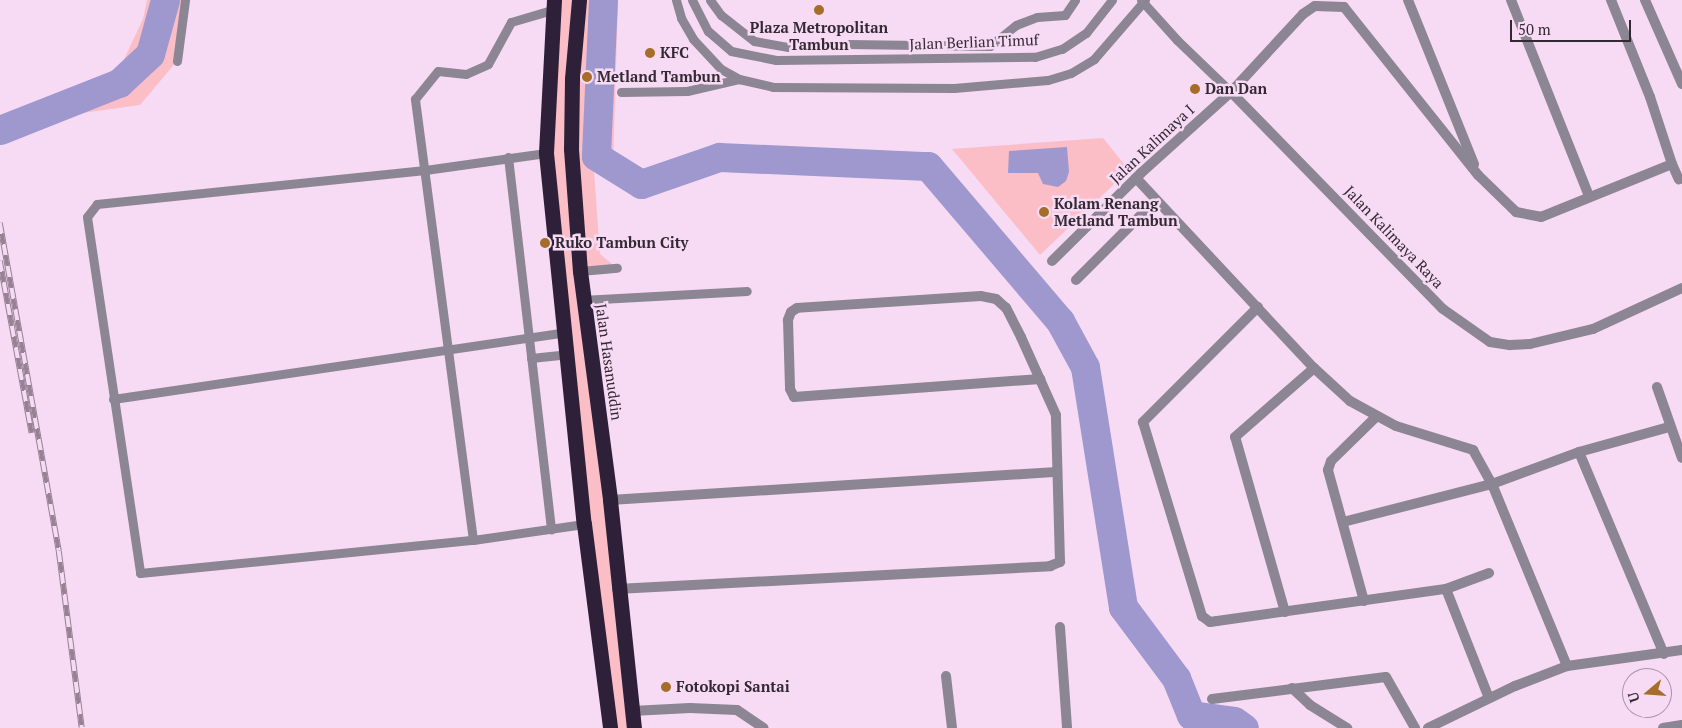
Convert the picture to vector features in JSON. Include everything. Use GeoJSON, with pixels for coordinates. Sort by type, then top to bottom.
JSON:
{"type":"FeatureCollection","features":[{"type":"Feature","properties":{"kind":"highway","name":"Jalan Hasanuddin"},"geometry":{"type":"LineString","coordinates":[[579,0],[572,79],[571,149],[582,300],[610,500],[617,588],[634,728]]}},
{"type":"Feature","properties":{"kind":"highway"},"geometry":{"type":"LineString","coordinates":[[553,5],[546,153],[584,524],[610,728]]}},
{"type":"Feature","properties":{"kind":"street"},"geometry":{"type":"LineString","coordinates":[[1408,0],[1478,174]]}},
{"type":"Feature","properties":{"kind":"street"},"geometry":{"type":"LineString","coordinates":[[1510,0],[1589,196]]}},
{"type":"Feature","properties":{"kind":"street"},"geometry":{"type":"LineString","coordinates":[[1611,0],[1650,97],[1672,164],[1681,182]]}},
{"type":"Feature","properties":{"kind":"street"},"geometry":{"type":"LineString","coordinates":[[1645,0],[1682,84]]}},
{"type":"Feature","properties":{"kind":"street","name":"Jalan Kalimaya I"},"geometry":{"type":"LineString","coordinates":[[1052,261],[1136,178],[1231,92],[1303,14],[1315,6],[1344,7],[1478,174],[1516,212],[1541,217],[1672,164]]}},
{"type":"Feature","properties":{"kind":"street","name":"Jalan Kalimaya Raya"},"geometry":{"type":"LineString","coordinates":[[1231,92],[1443,309],[1490,342],[1530,344],[1593,329],[1682,288]]}},
{"type":"Feature","properties":{"kind":"street"},"geometry":{"type":"LineString","coordinates":[[1136,178],[1314,368],[1350,401],[1376,417],[1472,450],[1492,484],[1567,666]]}},
{"type":"Feature","properties":{"kind":"street"},"geometry":{"type":"LineString","coordinates":[[1076,280],[1156,200]]}},
{"type":"Feature","properties":{"kind":"street"},"geometry":{"type":"LineString","coordinates":[[617,588],[1050,566],[1060,562],[1063,554],[1056,472],[1059,445],[1056,415],[1040,379],[1006,308],[996,299],[982,296],[797,308],[791,312],[788,320],[790,389],[794,398],[1040,379]]}},
{"type":"Feature","properties":{"kind":"street"},"geometry":{"type":"LineString","coordinates":[[1258,307],[1146,418],[1144,427],[1202,616],[1210,622],[1446,589],[1489,573]]}},
{"type":"Feature","properties":{"kind":"street"},"geometry":{"type":"LineString","coordinates":[[1285,612],[1235,437],[1314,368]]}},
{"type":"Feature","properties":{"kind":"street"},"geometry":{"type":"LineString","coordinates":[[1657,387],[1669,427],[1682,458]]}},
{"type":"Feature","properties":{"kind":"street"},"geometry":{"type":"LineString","coordinates":[[1364,601],[1328,470],[1329,465],[1376,417]]}},
{"type":"Feature","properties":{"kind":"street"},"geometry":{"type":"LineString","coordinates":[[1343,522],[1492,484],[1579,452],[1669,427]]}},
{"type":"Feature","properties":{"kind":"street"},"geometry":{"type":"LineString","coordinates":[[1579,452],[1664,654]]}},
{"type":"Feature","properties":{"kind":"street"},"geometry":{"type":"LineString","coordinates":[[610,500],[1056,472]]}},
{"type":"Feature","properties":{"kind":"street"},"geometry":{"type":"LineString","coordinates":[[1446,589],[1490,698]]}},
{"type":"Feature","properties":{"kind":"street"},"geometry":{"type":"LineString","coordinates":[[1060,627],[1067,728]]}},
{"type":"Feature","properties":{"kind":"street"},"geometry":{"type":"LineString","coordinates":[[1428,728],[1490,698],[1567,666],[1682,650]]}},
{"type":"Feature","properties":{"kind":"street"},"geometry":{"type":"LineString","coordinates":[[946,676],[952,728]]}},
{"type":"Feature","properties":{"kind":"street"},"geometry":{"type":"LineString","coordinates":[[1212,698],[1386,677],[1414,728]]}},
{"type":"Feature","properties":{"kind":"street"},"geometry":{"type":"LineString","coordinates":[[1292,688],[1310,705],[1347,728]]}},
{"type":"Feature","properties":{"kind":"street"},"geometry":{"type":"LineString","coordinates":[[632,711],[690,708],[737,710],[764,728]]}},
{"type":"Feature","properties":{"kind":"street"},"geometry":{"type":"LineString","coordinates":[[1663,728],[1682,726]]}},
{"type":"Feature","properties":{"kind":"lane"},"geometry":{"type":"LineString","coordinates":[[177,61],[184,0]]}},
{"type":"Feature","properties":{"kind":"lane"},"geometry":{"type":"LineString","coordinates":[[676,0],[681,18],[693,39],[720,69],[739,79],[773,88],[954,88],[1048,80],[1071,73],[1094,59],[1143,1]]}},
{"type":"Feature","properties":{"kind":"lane","name":"Jalan Berlian Timuf"},"geometry":{"type":"LineString","coordinates":[[692,0],[708,31],[732,50],[786,60],[1035,57],[1062,48],[1086,33],[1112,0]]}},
{"type":"Feature","properties":{"kind":"lane"},"geometry":{"type":"LineString","coordinates":[[710,0],[721,15],[754,41],[788,47],[848,44],[990,46],[1016,25],[1038,17],[1065,15],[1075,0]]}},
{"type":"Feature","properties":{"kind":"lane","name":"Jalan Kalimaya Raya"},"geometry":{"type":"LineString","coordinates":[[1143,1],[1231,92]]}},
{"type":"Feature","properties":{"kind":"lane"},"geometry":{"type":"LineString","coordinates":[[473,540],[415,99],[438,71],[466,74],[488,64],[511,22],[553,5]]}},
{"type":"Feature","properties":{"kind":"lane"},"geometry":{"type":"LineString","coordinates":[[621,92],[698,89],[739,79]]}},
{"type":"Feature","properties":{"kind":"lane"},"geometry":{"type":"LineString","coordinates":[[546,153],[424,170],[97,204],[91,208],[86,217],[140,573],[473,540],[562,529],[584,524]]}},
{"type":"Feature","properties":{"kind":"lane"},"geometry":{"type":"LineString","coordinates":[[508,157],[551,530]]}},
{"type":"Feature","properties":{"kind":"lane"},"geometry":{"type":"LineString","coordinates":[[580,271],[617,268]]}},
{"type":"Feature","properties":{"kind":"lane"},"geometry":{"type":"LineString","coordinates":[[582,300],[747,291]]}},
{"type":"Feature","properties":{"kind":"lane"},"geometry":{"type":"LineString","coordinates":[[113,399],[565,332]]}},
{"type":"Feature","properties":{"kind":"lane"},"geometry":{"type":"LineString","coordinates":[[531,358],[567,354]]}},
{"type":"Feature","properties":{"kind":"shaded area"},"geometry":{"type":"Polygon","coordinates":[[[147,0],[185,0],[177,61],[140,105],[68,115],[0,138],[0,115],[119,70],[143,19],[147,0]]]}},
{"type":"Feature","properties":{"kind":"shaded area"},"geometry":{"type":"Polygon","coordinates":[[[554,0],[618,0],[613,167],[594,171],[600,254],[617,268],[580,271],[634,728],[610,728],[546,153],[554,0]]]}},
{"type":"Feature","properties":{"kind":"shaded area","name":"Kolam Renang Metland Tambun"},"geometry":{"type":"Polygon","coordinates":[[[1103,138],[1129,170],[1040,255],[952,149],[1103,138]]]}},
{"type":"Feature","properties":{"kind":"shaded area"},"geometry":{"type":"Polygon","coordinates":[[[1067,147],[1069,172],[1066,181],[1058,187],[1043,184],[1038,173],[1008,173],[1009,151],[1067,147]]]}},
{"type":"Feature","properties":{"kind":"waterway"},"geometry":{"type":"LineString","coordinates":[[0,130],[119,83],[150,54],[165,0]]}},
{"type":"Feature","properties":{"kind":"waterway"},"geometry":{"type":"LineString","coordinates":[[603,0],[596,156],[641,184],[719,157],[928,166],[1060,321],[1085,367],[1123,607],[1176,678],[1191,715],[1234,721],[1244,728]]}},
{"type":"Feature","properties":{"kind":"railway"},"geometry":{"type":"LineString","coordinates":[[0,223],[59,551],[82,728]]}},
{"type":"Feature","properties":{"kind":"railway"},"geometry":{"type":"LineString","coordinates":[[0,261],[32,433]]}},
{"type":"Feature","properties":{"kind":"place","name":"Plaza Metropolitan Tambun"},"geometry":{"type":"Point","coordinates":[819,10]}},
{"type":"Feature","properties":{"kind":"place","name":"KFC"},"geometry":{"type":"Point","coordinates":[650,53]}},
{"type":"Feature","properties":{"kind":"place","name":"Metland Tambun"},"geometry":{"type":"Point","coordinates":[587,77]}},
{"type":"Feature","properties":{"kind":"place","name":"Dan Dan"},"geometry":{"type":"Point","coordinates":[1195,89]}},
{"type":"Feature","properties":{"kind":"place","name":"Kolam Renang Metland Tambun"},"geometry":{"type":"Point","coordinates":[1044,212]}},
{"type":"Feature","properties":{"kind":"place","name":"Ruko Tambun City"},"geometry":{"type":"Point","coordinates":[545,243]}},
{"type":"Feature","properties":{"kind":"place","name":"Fotokopi Santai"},"geometry":{"type":"Point","coordinates":[666,687]}}]}
